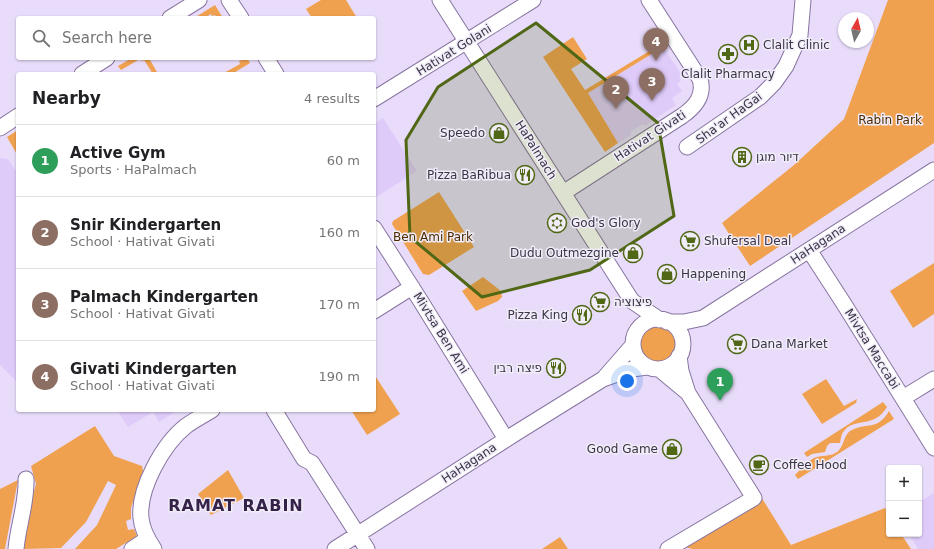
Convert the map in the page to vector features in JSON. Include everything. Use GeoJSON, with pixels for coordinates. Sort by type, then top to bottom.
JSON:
{"type":"FeatureCollection","features":[{"type":"Feature","properties":{"kind":"street"},"geometry":{"type":"LineString","coordinates":[[173,16],[199,0]]}},
{"type":"Feature","properties":{"kind":"street"},"geometry":{"type":"LineString","coordinates":[[229,0],[240,16]]}},
{"type":"Feature","properties":{"kind":"street","name":"HaPalmach"},"geometry":{"type":"LineString","coordinates":[[440,0],[632,301],[663,321]]}},
{"type":"Feature","properties":{"kind":"street","name":"Hativat Golani"},"geometry":{"type":"LineString","coordinates":[[376,98],[533,0]]}},
{"type":"Feature","properties":{"kind":"street","name":"Hativat Givati"},"geometry":{"type":"LineString","coordinates":[[563,193],[694,108],[701,89],[700,79],[649,0]]}},
{"type":"Feature","properties":{"kind":"street","name":"Sha'ar HaGai"},"geometry":{"type":"LineString","coordinates":[[687,147],[760,97],[774,83],[786,66],[800,35],[804,0]]}},
{"type":"Feature","properties":{"kind":"street"},"geometry":{"type":"LineString","coordinates":[[85,72],[104,60]]}},
{"type":"Feature","properties":{"kind":"street"},"geometry":{"type":"LineString","coordinates":[[267,60],[275,72]]}},
{"type":"Feature","properties":{"kind":"street"},"geometry":{"type":"LineString","coordinates":[[0,128],[16,117]]}},
{"type":"Feature","properties":{"kind":"street","name":"HaHagana"},"geometry":{"type":"LineString","coordinates":[[663,321],[684,322],[703,318],[934,170]]}},
{"type":"Feature","properties":{"kind":"street","name":"Mivtsa Ben Ami"},"geometry":{"type":"LineString","coordinates":[[376,231],[506,439]]}},
{"type":"Feature","properties":{"kind":"street","name":"Mivtsa Maccabi"},"geometry":{"type":"LineString","coordinates":[[808,250],[934,448]]}},
{"type":"Feature","properties":{"kind":"street"},"geometry":{"type":"LineString","coordinates":[[376,310],[412,287]]}},
{"type":"Feature","properties":{"kind":"street","name":"HaPalmach"},"geometry":{"type":"LineString","coordinates":[[632,301],[635,339]]}},
{"type":"Feature","properties":{"kind":"street","name":"HaHagana"},"geometry":{"type":"LineString","coordinates":[[681,351],[703,318]]}},
{"type":"Feature","properties":{"kind":"street"},"geometry":{"type":"LineString","coordinates":[[668,549],[754,498],[688,393],[681,371],[681,337],[678,330],[673,325],[663,321],[647,322],[642,325],[635,339],[635,354],[638,360],[653,368],[688,393]]}},
{"type":"Feature","properties":{"kind":"street","name":"HaHagana"},"geometry":{"type":"LineString","coordinates":[[603,379],[635,339]]}},
{"type":"Feature","properties":{"kind":"street"},"geometry":{"type":"LineString","coordinates":[[653,368],[666,368],[673,364],[681,351]]}},
{"type":"Feature","properties":{"kind":"street","name":"HaHagana"},"geometry":{"type":"LineString","coordinates":[[335,549],[506,439],[603,379],[632,369],[653,368]]}},
{"type":"Feature","properties":{"kind":"street"},"geometry":{"type":"LineString","coordinates":[[903,398],[934,379]]}},
{"type":"Feature","properties":{"kind":"street"},"geometry":{"type":"LineString","coordinates":[[132,549],[151,544],[141,519],[140,506],[156,464],[167,447],[187,426],[209,412]]}},
{"type":"Feature","properties":{"kind":"street"},"geometry":{"type":"LineString","coordinates":[[275,412],[304,458],[312,463],[367,549]]}},
{"type":"Feature","properties":{"kind":"street"},"geometry":{"type":"LineString","coordinates":[[16,549],[26,488],[26,479]]}},
{"type":"Feature","properties":{"kind":"highlighted area"},"geometry":{"type":"Polygon","coordinates":[[[536,23],[658,123],[674,216],[590,270],[482,297],[410,237],[406,140],[438,87],[536,23]]]}},
{"type":"Feature","properties":{"kind":"shaded area"},"geometry":{"type":"Polygon","coordinates":[[[663,47],[682,75],[679,77],[681,81],[677,84],[682,91],[672,98],[676,105],[645,126],[643,124],[630,132],[631,135],[618,143],[588,93],[663,47]]]}},
{"type":"Feature","properties":{"kind":"shaded area"},"geometry":{"type":"Polygon","coordinates":[[[383,118],[417,171],[376,197],[376,123],[383,118]]]}},
{"type":"Feature","properties":{"kind":"shaded area"},"geometry":{"type":"Polygon","coordinates":[[[0,158],[8,159],[16,171],[16,381],[0,365],[0,158]]]}},
{"type":"Feature","properties":{"kind":"shaded area"},"geometry":{"type":"Polygon","coordinates":[[[118,412],[153,412],[128,427],[118,412]]]}},
{"type":"Feature","properties":{"kind":"shaded area"},"geometry":{"type":"Polygon","coordinates":[[[153,412],[175,412],[159,422],[153,412]]]}},
{"type":"Feature","properties":{"kind":"shaded area"},"geometry":{"type":"Polygon","coordinates":[[[934,493],[934,549],[918,549],[911,537],[922,537],[922,500],[934,493]]]}},
{"type":"Feature","properties":{"kind":"green space"},"geometry":{"type":"Polygon","coordinates":[[[321,0],[346,0],[356,16],[311,16],[306,9],[321,0]]]}},
{"type":"Feature","properties":{"kind":"green space","name":"Rabin Park"},"geometry":{"type":"Polygon","coordinates":[[[888,0],[934,0],[934,143],[750,266],[722,223],[794,165],[844,119],[870,48],[874,48],[874,38],[888,0]]]}},
{"type":"Feature","properties":{"kind":"green space"},"geometry":{"type":"Polygon","coordinates":[[[215,5],[222,16],[212,16],[211,14],[208,16],[197,16],[215,5]]]}},
{"type":"Feature","properties":{"kind":"green space"},"geometry":{"type":"Polygon","coordinates":[[[573,37],[587,59],[571,69],[585,90],[661,44],[663,47],[588,93],[618,143],[605,152],[543,57],[573,37]]]}},
{"type":"Feature","properties":{"kind":"green space"},"geometry":{"type":"Polygon","coordinates":[[[128,60],[138,60],[121,70],[118,66],[128,60]]]}},
{"type":"Feature","properties":{"kind":"green space"},"geometry":{"type":"Polygon","coordinates":[[[144,60],[150,60],[157,72],[152,72],[144,60]]]}},
{"type":"Feature","properties":{"kind":"green space"},"geometry":{"type":"Polygon","coordinates":[[[248,60],[250,63],[235,72],[226,72],[240,64],[239,61],[248,60]]]}},
{"type":"Feature","properties":{"kind":"green space"},"geometry":{"type":"Polygon","coordinates":[[[16,131],[16,153],[7,137],[16,131]]]}},
{"type":"Feature","properties":{"kind":"green space","name":"Ben Ami Park"},"geometry":{"type":"Polygon","coordinates":[[[439,192],[474,247],[429,275],[423,274],[392,224],[393,221],[439,192]]]}},
{"type":"Feature","properties":{"kind":"green space"},"geometry":{"type":"Polygon","coordinates":[[[934,263],[934,314],[913,328],[890,291],[934,263]]]}},
{"type":"Feature","properties":{"kind":"green space"},"geometry":{"type":"Polygon","coordinates":[[[483,277],[501,291],[502,297],[498,301],[476,311],[462,291],[483,277]]]}},
{"type":"Feature","properties":{"kind":"green space"},"geometry":{"type":"Polygon","coordinates":[[[653,325],[661,325],[668,328],[673,333],[676,344],[673,355],[668,360],[661,363],[653,363],[646,360],[641,355],[638,348],[638,340],[641,333],[646,328],[653,325]]]}},
{"type":"Feature","properties":{"kind":"green space"},"geometry":{"type":"Polygon","coordinates":[[[376,377],[400,414],[367,435],[352,412],[376,412],[376,377]]]}},
{"type":"Feature","properties":{"kind":"green space"},"geometry":{"type":"Polygon","coordinates":[[[826,379],[844,406],[857,399],[856,403],[822,424],[802,394],[826,379]]]}},
{"type":"Feature","properties":{"kind":"green space"},"geometry":{"type":"Polygon","coordinates":[[[883,402],[887,407],[882,414],[870,421],[853,424],[848,427],[842,434],[840,443],[830,443],[825,452],[812,454],[807,457],[804,453],[883,402]]]}},
{"type":"Feature","properties":{"kind":"green space"},"geometry":{"type":"Polygon","coordinates":[[[889,411],[894,419],[798,479],[795,475],[814,458],[831,455],[837,452],[849,432],[858,428],[876,424],[885,417],[889,411]]]}},
{"type":"Feature","properties":{"kind":"green space"},"geometry":{"type":"Polygon","coordinates":[[[95,426],[114,456],[142,466],[143,471],[131,508],[131,519],[126,521],[128,530],[134,529],[137,536],[116,549],[75,549],[97,525],[116,485],[108,481],[86,522],[61,548],[23,549],[23,533],[36,484],[31,466],[95,426]]]}},
{"type":"Feature","properties":{"kind":"green space"},"geometry":{"type":"Polygon","coordinates":[[[228,470],[244,498],[211,515],[198,494],[228,470]]]}},
{"type":"Feature","properties":{"kind":"green space"},"geometry":{"type":"Polygon","coordinates":[[[18,480],[5,549],[0,549],[0,489],[18,480]]]}},
{"type":"Feature","properties":{"kind":"green space"},"geometry":{"type":"Polygon","coordinates":[[[760,495],[791,545],[885,508],[886,537],[903,537],[911,549],[693,549],[684,547],[760,495]]]}},
{"type":"Feature","properties":{"kind":"green space"},"geometry":{"type":"Polygon","coordinates":[[[560,537],[568,549],[542,549],[560,537]]]}},
{"type":"Feature","properties":{"kind":"place","name":"Clalit Clinic"},"geometry":{"type":"Point","coordinates":[749,45]}},
{"type":"Feature","properties":{"kind":"place","name":"Clalit Pharmacy"},"geometry":{"type":"Point","coordinates":[728,54]}},
{"type":"Feature","properties":{"kind":"place","name":"Givati Kindergarten"},"geometry":{"type":"Point","coordinates":[656,61]}},
{"type":"Feature","properties":{"kind":"place","name":"Palmach Kindergarten"},"geometry":{"type":"Point","coordinates":[652,101]}},
{"type":"Feature","properties":{"kind":"place","name":"Snir Kindergarten"},"geometry":{"type":"Point","coordinates":[616,109]}},
{"type":"Feature","properties":{"kind":"place","name":"Speedo"},"geometry":{"type":"Point","coordinates":[499,133]}},
{"type":"Feature","properties":{"kind":"place","name":"דיור מוגן"},"geometry":{"type":"Point","coordinates":[742,157]}},
{"type":"Feature","properties":{"kind":"place","name":"Pizza BaRibua"},"geometry":{"type":"Point","coordinates":[525,175]}},
{"type":"Feature","properties":{"kind":"place","name":"God's Glory"},"geometry":{"type":"Point","coordinates":[557,223]}},
{"type":"Feature","properties":{"kind":"place","name":"Shufersal Deal"},"geometry":{"type":"Point","coordinates":[690,241]}},
{"type":"Feature","properties":{"kind":"place","name":"Dudu Outmezgine"},"geometry":{"type":"Point","coordinates":[633,253]}},
{"type":"Feature","properties":{"kind":"place","name":"Happening"},"geometry":{"type":"Point","coordinates":[667,274]}},
{"type":"Feature","properties":{"kind":"place","name":"פיצוציה"},"geometry":{"type":"Point","coordinates":[600,302]}},
{"type":"Feature","properties":{"kind":"place","name":"Pizza King"},"geometry":{"type":"Point","coordinates":[582,315]}},
{"type":"Feature","properties":{"kind":"place","name":"Dana Market"},"geometry":{"type":"Point","coordinates":[737,344]}},
{"type":"Feature","properties":{"kind":"place","name":"פיצה רבין"},"geometry":{"type":"Point","coordinates":[556,368]}},
{"type":"Feature","properties":{"kind":"place","name":"Active Gym"},"geometry":{"type":"Point","coordinates":[720,401]}},
{"type":"Feature","properties":{"kind":"place","name":"Good Game"},"geometry":{"type":"Point","coordinates":[672,449]}},
{"type":"Feature","properties":{"kind":"place","name":"Coffee Hood"},"geometry":{"type":"Point","coordinates":[759,465]}},
{"type":"Feature","properties":{"kind":"district","name":"RAMAT RABIN"},"geometry":{"type":"Point","coordinates":[236,505]}}]}
